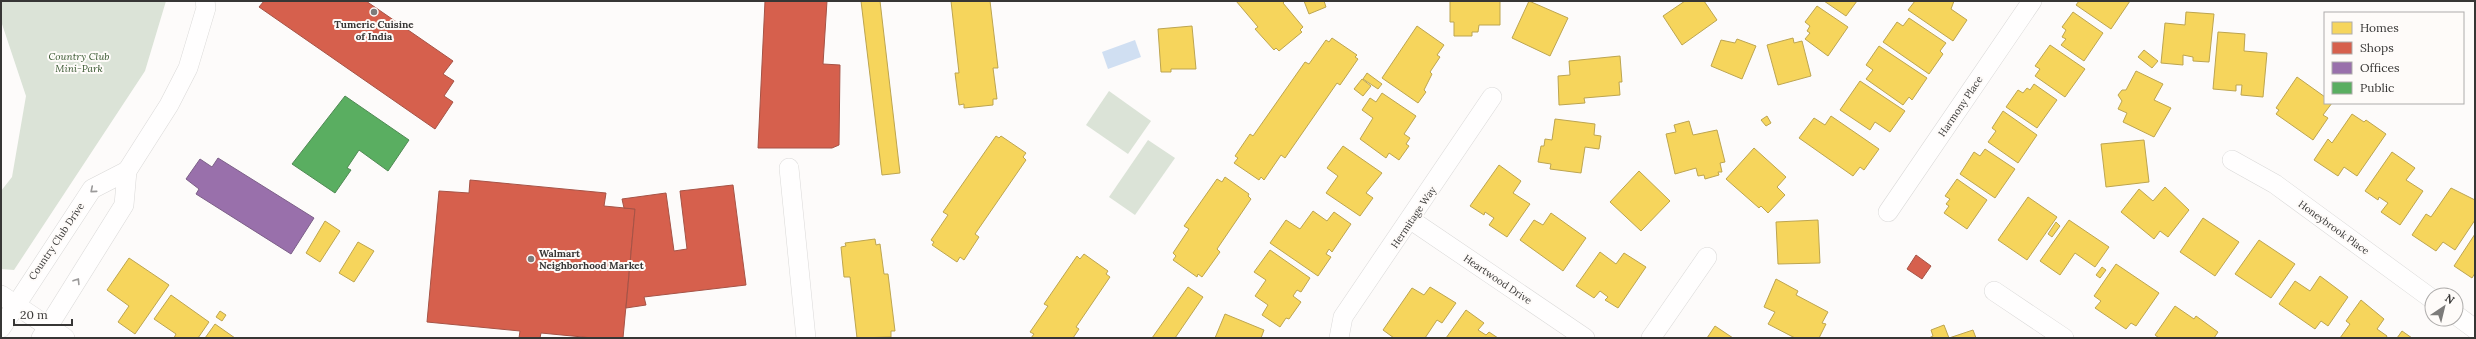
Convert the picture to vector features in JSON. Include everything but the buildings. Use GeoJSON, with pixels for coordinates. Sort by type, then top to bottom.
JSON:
{"type":"FeatureCollection","features":[{"type":"Feature","properties":{"kind":"street"},"geometry":{"type":"LineString","coordinates":[[41,327],[124,205],[127,171],[169,105],[188,68],[206,8],[205,1]]}},
{"type":"Feature","properties":{"kind":"street","name":"Harmony Place"},"geometry":{"type":"LineString","coordinates":[[1888,212],[2032,1]]}},
{"type":"Feature","properties":{"kind":"street","name":"Hermitage Way"},"geometry":{"type":"LineString","coordinates":[[1339,338],[1343,317],[1411,220],[1492,97]]}},
{"type":"Feature","properties":{"kind":"street","name":"Honeybrook Place"},"geometry":{"type":"LineString","coordinates":[[2232,160],[2275,184],[2424,293]]}},
{"type":"Feature","properties":{"kind":"street"},"geometry":{"type":"LineString","coordinates":[[789,168],[806,338]]}},
{"type":"Feature","properties":{"kind":"street","name":"Country Club Drive"},"geometry":{"type":"LineString","coordinates":[[1,328],[8,300],[92,189],[127,171]]}},
{"type":"Feature","properties":{"kind":"street","name":"Heartwood Drive"},"geometry":{"type":"LineString","coordinates":[[1411,220],[1585,338]]}},
{"type":"Feature","properties":{"kind":"street"},"geometry":{"type":"LineString","coordinates":[[1650,338],[1708,257]]}},
{"type":"Feature","properties":{"kind":"street"},"geometry":{"type":"LineString","coordinates":[[1994,290],[2064,338]]}},
{"type":"Feature","properties":{"kind":"street"},"geometry":{"type":"LineString","coordinates":[[8,300],[41,327],[65,338]]}},
{"type":"Feature","properties":{"kind":"street"},"geometry":{"type":"LineString","coordinates":[[2464,321],[2475,329]]}},
{"type":"Feature","properties":{"kind":"green space","name":"Country Club Mini-Park"},"geometry":{"type":"Polygon","coordinates":[[[1,1],[166,1],[145,71],[14,270],[1,269],[1,191],[12,177],[26,96],[1,21],[1,1]]]}},
{"type":"Feature","properties":{"kind":"green space"},"geometry":{"type":"Polygon","coordinates":[[[1109,91],[1151,121],[1128,154],[1086,125],[1109,91]]]}},
{"type":"Feature","properties":{"kind":"green space"},"geometry":{"type":"Polygon","coordinates":[[[1148,140],[1175,158],[1135,215],[1109,197],[1148,140]]]}},
{"type":"Feature","properties":{"kind":"water"},"geometry":{"type":"Polygon","coordinates":[[[1135,40],[1141,57],[1108,69],[1102,52],[1135,40]]]}},
{"type":"Feature","properties":{"kind":"place","name":"Tumeric Cuisine of India"},"geometry":{"type":"Point","coordinates":[374,12]}},
{"type":"Feature","properties":{"kind":"place","name":"Walmart Neighborhood Market"},"geometry":{"type":"Point","coordinates":[531,259]}}]}
